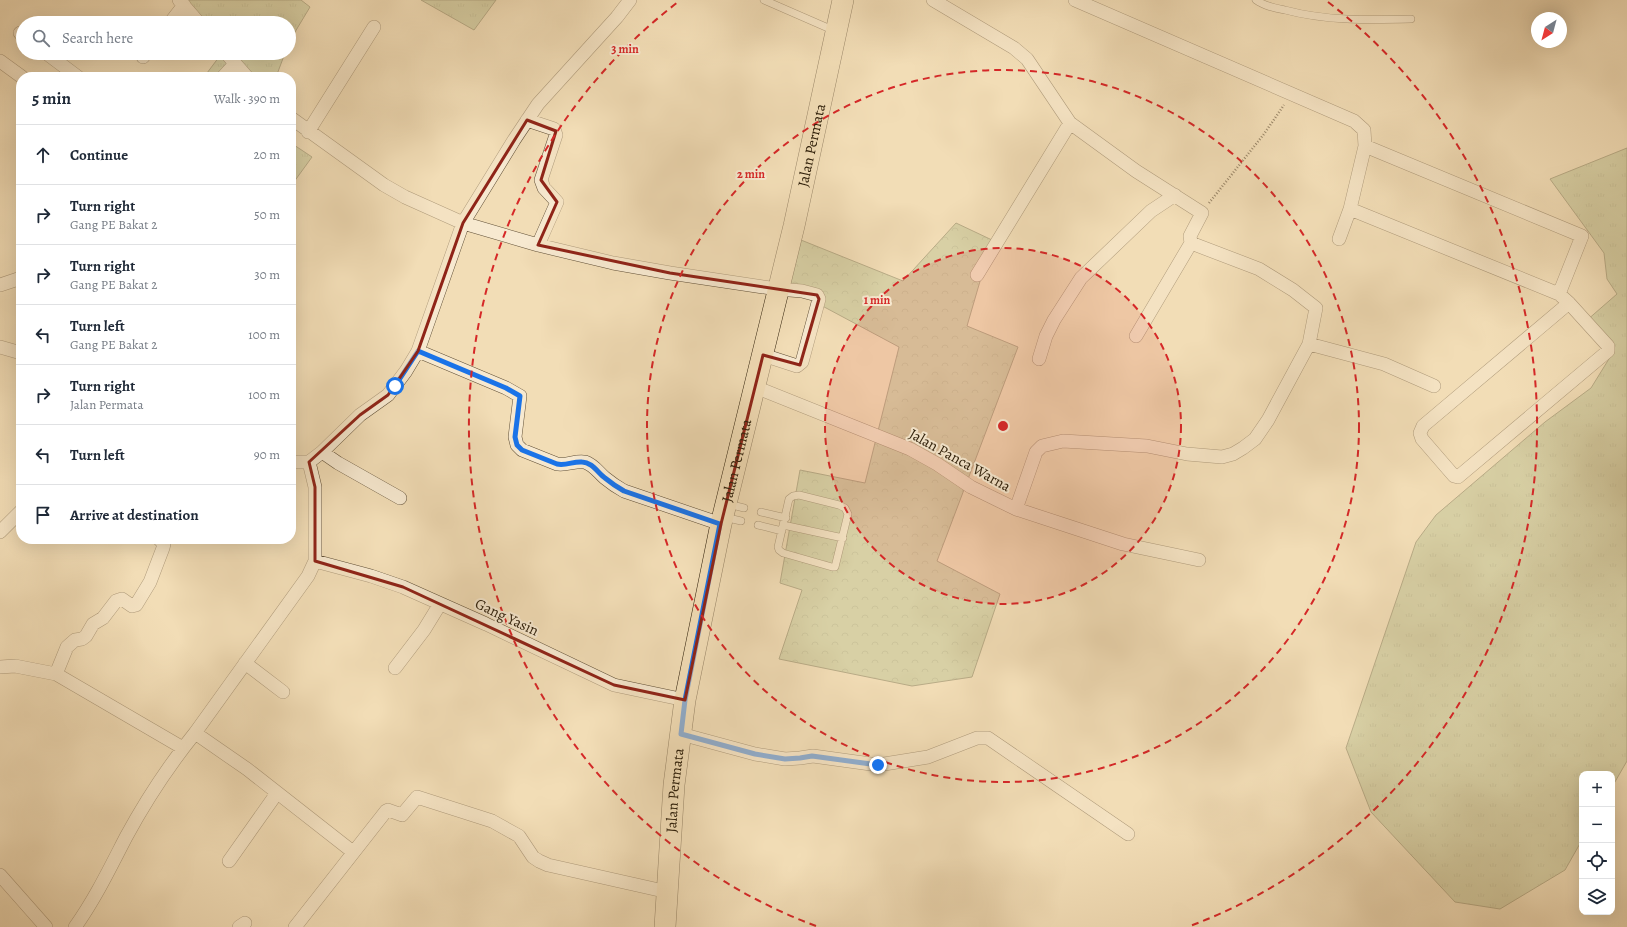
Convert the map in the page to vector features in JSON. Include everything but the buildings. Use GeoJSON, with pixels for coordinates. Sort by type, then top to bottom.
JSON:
{"type":"FeatureCollection","features":[{"type":"Feature","properties":{"kind":"main road","name":"Jalan Permata"},"geometry":{"type":"LineString","coordinates":[[665,927],[674,785],[685,700],[731,514],[755,387],[777,289],[794,226],[843,0]]}},
{"type":"Feature","properties":{"kind":"street"},"geometry":{"type":"LineString","coordinates":[[296,462],[309,462],[322,452],[360,415],[388,395],[418,351],[463,223],[538,104],[617,17],[630,0]]}},
{"type":"Feature","properties":{"kind":"street"},"geometry":{"type":"LineString","coordinates":[[933,0],[1014,48],[1027,59],[1070,123],[1136,171],[1202,213],[1190,236],[1190,243],[1136,336]]}},
{"type":"Feature","properties":{"kind":"street"},"geometry":{"type":"LineString","coordinates":[[1075,0],[1354,121],[1364,130],[1365,146],[1350,209],[1339,239]]}},
{"type":"Feature","properties":{"kind":"street"},"geometry":{"type":"LineString","coordinates":[[174,16],[181,3],[193,16]]}},
{"type":"Feature","properties":{"kind":"street"},"geometry":{"type":"LineString","coordinates":[[308,132],[374,26]]}},
{"type":"Feature","properties":{"kind":"street"},"geometry":{"type":"LineString","coordinates":[[55,60],[71,72]]}},
{"type":"Feature","properties":{"kind":"street"},"geometry":{"type":"LineString","coordinates":[[232,60],[242,72]]}},
{"type":"Feature","properties":{"kind":"street"},"geometry":{"type":"LineString","coordinates":[[0,61],[16,73]]}},
{"type":"Feature","properties":{"kind":"street"},"geometry":{"type":"LineString","coordinates":[[228,72],[235,64]]}},
{"type":"Feature","properties":{"kind":"street"},"geometry":{"type":"LineString","coordinates":[[527,120],[556,131],[541,180],[544,188],[557,202],[538,245]]}},
{"type":"Feature","properties":{"kind":"street"},"geometry":{"type":"LineString","coordinates":[[296,122],[391,189],[405,197],[463,223],[538,245],[649,269],[777,289],[802,291],[817,295],[819,299],[800,365],[797,366],[763,355]]}},
{"type":"Feature","properties":{"kind":"street"},"geometry":{"type":"LineString","coordinates":[[977,275],[1070,123]]}},
{"type":"Feature","properties":{"kind":"street"},"geometry":{"type":"LineString","coordinates":[[1350,209],[1564,298],[1608,346],[1608,351],[1458,477],[1454,476],[1422,439],[1420,433],[1423,426],[1564,298],[1582,238],[1581,235],[1365,146]]}},
{"type":"Feature","properties":{"kind":"street"},"geometry":{"type":"LineString","coordinates":[[1039,359],[1046,336],[1054,320],[1081,278],[1151,211],[1175,195]]}},
{"type":"Feature","properties":{"kind":"street"},"geometry":{"type":"LineString","coordinates":[[1016,509],[1036,452],[1042,446],[1063,441],[1147,446],[1188,454],[1222,457],[1233,454],[1255,439],[1268,420],[1309,344],[1316,308],[1304,298],[1260,269],[1190,243]]}},
{"type":"Feature","properties":{"kind":"street"},"geometry":{"type":"LineString","coordinates":[[0,285],[16,280]]}},
{"type":"Feature","properties":{"kind":"street"},"geometry":{"type":"LineString","coordinates":[[1309,344],[1384,364],[1434,386]]}},
{"type":"Feature","properties":{"kind":"street"},"geometry":{"type":"LineString","coordinates":[[0,347],[16,352]]}},
{"type":"Feature","properties":{"kind":"street"},"geometry":{"type":"LineString","coordinates":[[418,351],[500,385],[520,396],[515,437],[517,445],[522,450],[561,465],[582,462],[587,463],[615,486],[624,491],[731,514]]}},
{"type":"Feature","properties":{"kind":"street","name":"Jalan Panca Warna"},"geometry":{"type":"LineString","coordinates":[[755,387],[910,449],[937,464],[971,487],[1016,509],[1122,544],[1199,560]]}},
{"type":"Feature","properties":{"kind":"street"},"geometry":{"type":"LineString","coordinates":[[322,452],[338,463],[400,498]]}},
{"type":"Feature","properties":{"kind":"street"},"geometry":{"type":"LineString","coordinates":[[75,927],[92,902],[131,830],[183,748],[308,576],[315,562],[315,487],[309,462]]}},
{"type":"Feature","properties":{"kind":"street"},"geometry":{"type":"LineString","coordinates":[[0,532],[16,516]]}},
{"type":"Feature","properties":{"kind":"street"},"geometry":{"type":"LineString","coordinates":[[56,674],[67,647],[75,640],[82,639],[86,636],[92,624],[103,618],[116,601],[122,599],[132,606],[136,605],[150,582],[164,544]]}},
{"type":"Feature","properties":{"kind":"street","name":"Gang Yasin"},"geometry":{"type":"LineString","coordinates":[[315,562],[371,576],[403,587],[607,682],[624,688],[685,700]]}},
{"type":"Feature","properties":{"kind":"street"},"geometry":{"type":"LineString","coordinates":[[395,668],[424,630],[440,604]]}},
{"type":"Feature","properties":{"kind":"street"},"geometry":{"type":"LineString","coordinates":[[245,663],[283,692]]}},
{"type":"Feature","properties":{"kind":"street"},"geometry":{"type":"LineString","coordinates":[[0,667],[15,666],[56,674],[183,748]]}},
{"type":"Feature","properties":{"kind":"street"},"geometry":{"type":"LineString","coordinates":[[195,733],[247,769],[353,852]]}},
{"type":"Feature","properties":{"kind":"street"},"geometry":{"type":"LineString","coordinates":[[681,734],[755,754],[785,759],[812,756],[878,765],[928,757],[976,738],[988,738],[1128,834]]}},
{"type":"Feature","properties":{"kind":"street"},"geometry":{"type":"LineString","coordinates":[[229,861],[277,793]]}},
{"type":"Feature","properties":{"kind":"street"},"geometry":{"type":"LineString","coordinates":[[295,927],[386,811],[388,810],[402,814],[418,797],[492,822],[519,836],[533,857],[548,865],[668,892]]}},
{"type":"Feature","properties":{"kind":"street"},"geometry":{"type":"LineString","coordinates":[[0,875],[46,927]]}},
{"type":"Feature","properties":{"kind":"lane"},"geometry":{"type":"LineString","coordinates":[[764,0],[836,32]]}},
{"type":"Feature","properties":{"kind":"lane"},"geometry":{"type":"LineString","coordinates":[[1256,0],[1270,6],[1316,17],[1360,20],[1411,19]]}},
{"type":"Feature","properties":{"kind":"lane"},"geometry":{"type":"LineString","coordinates":[[799,495],[839,505],[845,508],[848,514],[836,564],[832,567],[783,553],[779,550],[778,547],[786,518],[789,500],[793,496],[799,495]]}},
{"type":"Feature","properties":{"kind":"lane"},"geometry":{"type":"LineString","coordinates":[[762,512],[786,518]]}},
{"type":"Feature","properties":{"kind":"lane"},"geometry":{"type":"LineString","coordinates":[[758,525],[843,538]]}},
{"type":"Feature","properties":{"kind":"path"},"geometry":{"type":"LineString","coordinates":[[1202,213],[1264,134],[1291,94]]}},
{"type":"Feature","properties":{"kind":"highlighted area"},"geometry":{"type":"Polygon","coordinates":[[[527,120],[556,131],[541,180],[557,202],[538,245],[670,273],[817,295],[819,299],[800,365],[763,355],[721,524],[685,700],[614,685],[403,587],[315,561],[315,487],[309,462],[360,415],[388,395],[418,351],[463,223],[527,120]]]}},
{"type":"Feature","properties":{"kind":"green space"},"geometry":{"type":"Polygon","coordinates":[[[179,0],[301,0],[310,7],[296,30],[296,16],[193,16],[179,0]]]}},
{"type":"Feature","properties":{"kind":"green space"},"geometry":{"type":"Polygon","coordinates":[[[421,0],[496,0],[474,30],[421,0]]]}},
{"type":"Feature","properties":{"kind":"green space"},"geometry":{"type":"Polygon","coordinates":[[[217,60],[282,60],[278,72],[208,72],[217,60]]]}},
{"type":"Feature","properties":{"kind":"green space"},"geometry":{"type":"Polygon","coordinates":[[[296,146],[312,157],[296,179],[296,146]]]}},
{"type":"Feature","properties":{"kind":"green space"},"geometry":{"type":"Polygon","coordinates":[[[1627,148],[1627,761],[1615,782],[1615,771],[1579,771],[1579,845],[1565,870],[1500,909],[1455,902],[1371,812],[1346,748],[1416,542],[1436,515],[1545,422],[1591,388],[1612,354],[1586,321],[1617,294],[1607,279],[1604,253],[1550,179],[1627,148]]]}},
{"type":"Feature","properties":{"kind":"green space"},"geometry":{"type":"Polygon","coordinates":[[[956,223],[992,240],[967,326],[1018,347],[937,561],[1000,594],[972,677],[912,686],[779,659],[802,590],[780,583],[800,470],[865,483],[899,347],[785,286],[796,238],[903,281],[956,223]]]}},
{"type":"Feature","properties":{"kind":"route"},"geometry":{"type":"LineString","coordinates":[[395,386],[418,351],[474,374],[520,396],[515,437],[517,445],[522,450],[561,465],[582,462],[587,463],[604,478],[624,491],[720,524],[685,700],[681,734],[755,754],[785,759],[812,756],[837,758],[878,765]]}}]}
